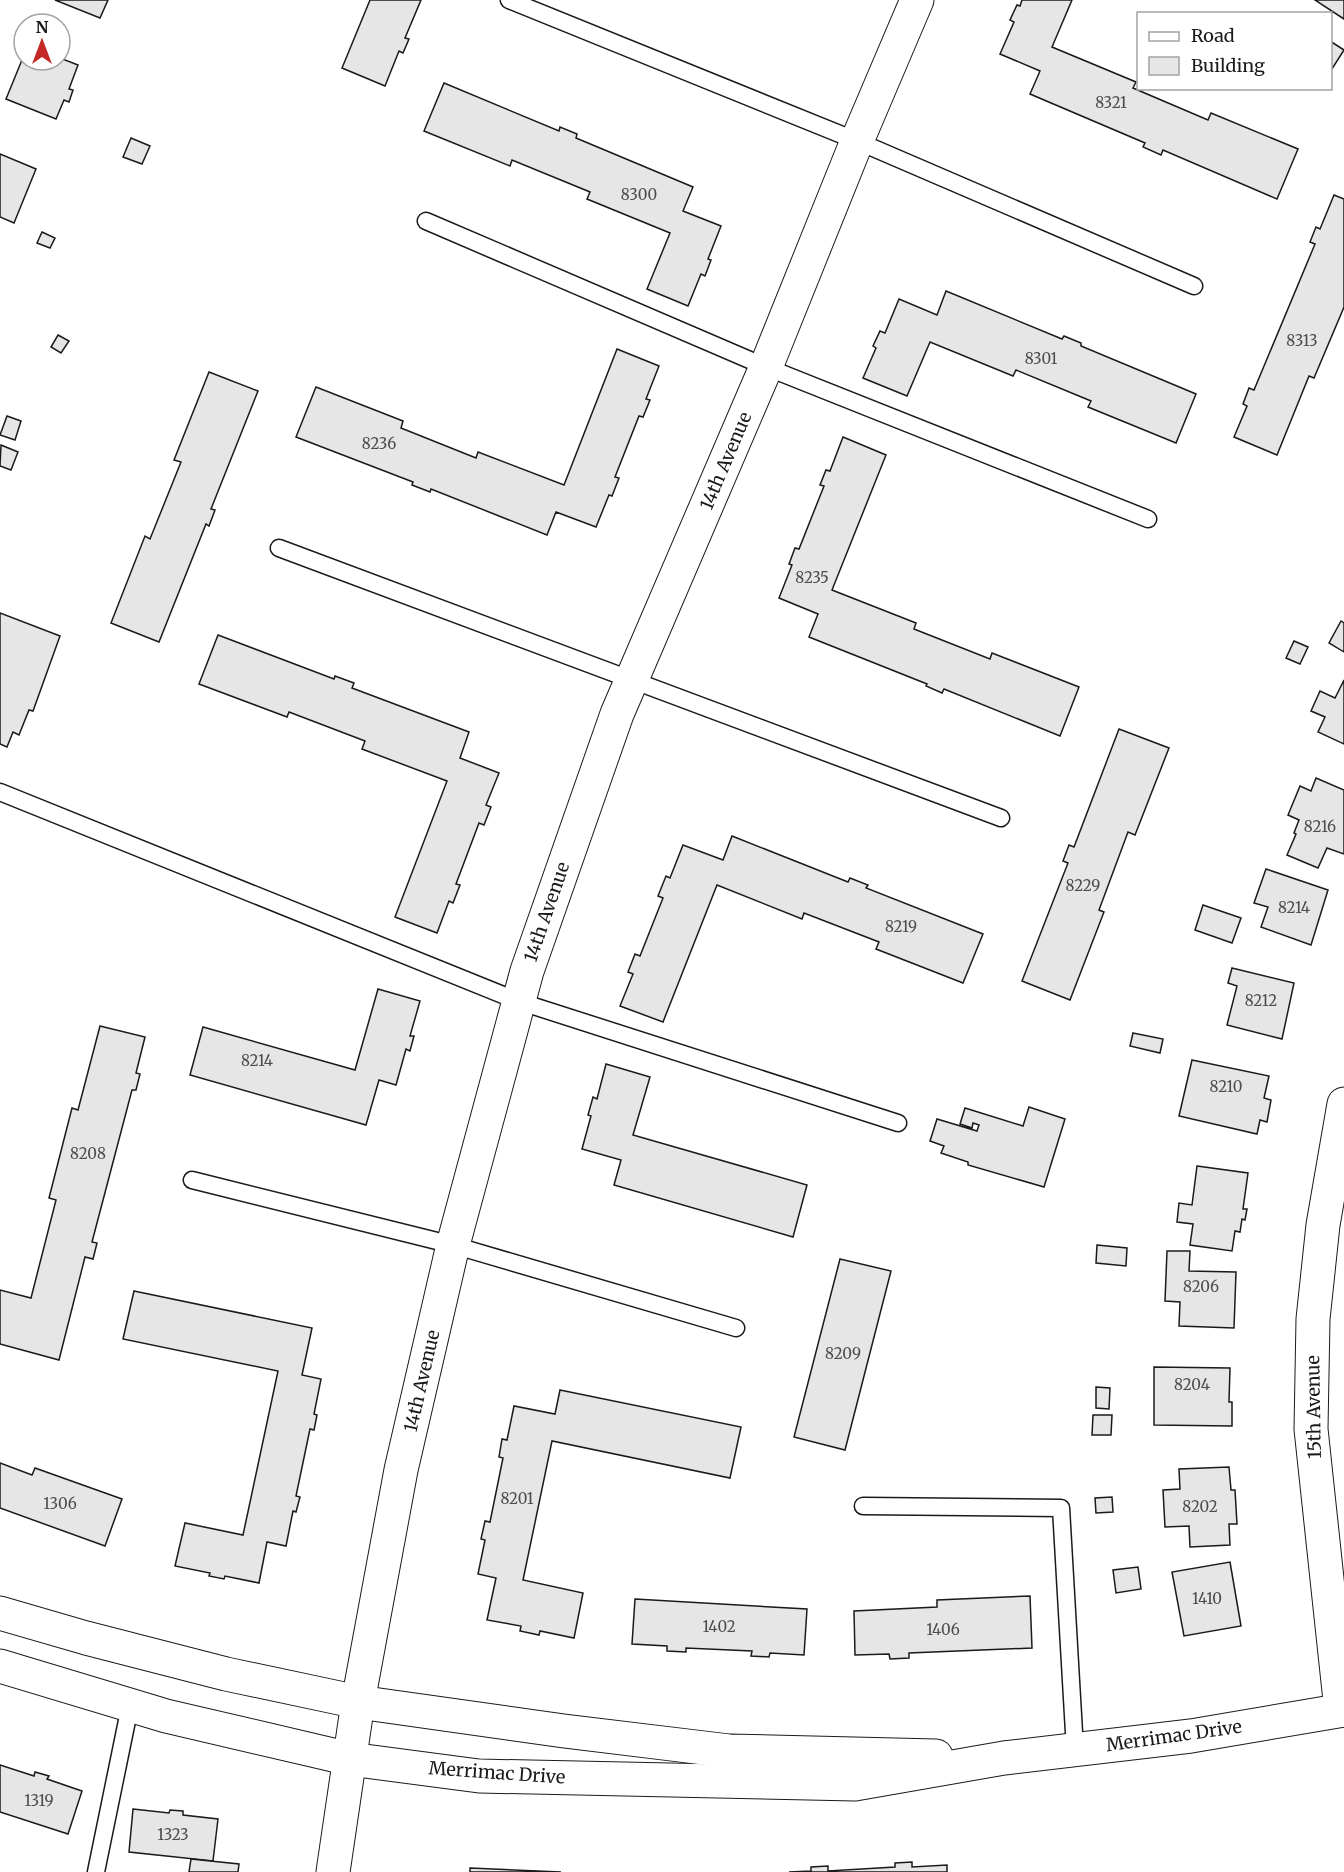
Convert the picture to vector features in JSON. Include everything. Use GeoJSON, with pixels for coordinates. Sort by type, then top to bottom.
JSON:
{"type":"FeatureCollection","features":[{"type":"Feature","properties":{"kind":"street","name":"14th Avenue"},"geometry":{"type":"LineString","coordinates":[[333,1872],[358,1702],[401,1470],[453,1245],[527,971],[631,679],[766,367],[857,141],[917,0]]}},
{"type":"Feature","properties":{"kind":"street","name":"15th Avenue"},"geometry":{"type":"LineString","coordinates":[[1342,1710],[1311,1429],[1313,1319],[1323,1225],[1344,1104]]}},
{"type":"Feature","properties":{"kind":"street","name":"Merrimac Drive"},"geometry":{"type":"LineString","coordinates":[[0,1613],[226,1674],[358,1702],[729,1751],[1004,1758]]}},
{"type":"Feature","properties":{"kind":"street","name":"Merrimac Drive"},"geometry":{"type":"LineString","coordinates":[[0,1666],[166,1716],[350,1759],[479,1776],[855,1784],[1004,1758],[1191,1736],[1342,1710]]}},
{"type":"Feature","properties":{"kind":"lane"},"geometry":{"type":"LineString","coordinates":[[509,0],[857,141],[1194,286]]}},
{"type":"Feature","properties":{"kind":"lane"},"geometry":{"type":"LineString","coordinates":[[426,221],[766,367],[1148,519]]}},
{"type":"Feature","properties":{"kind":"lane"},"geometry":{"type":"LineString","coordinates":[[279,548],[1001,818]]}},
{"type":"Feature","properties":{"kind":"lane"},"geometry":{"type":"LineString","coordinates":[[0,792],[518,1001],[898,1123]]}},
{"type":"Feature","properties":{"kind":"lane"},"geometry":{"type":"LineString","coordinates":[[192,1180],[453,1245],[736,1328]]}},
{"type":"Feature","properties":{"kind":"lane"},"geometry":{"type":"LineString","coordinates":[[863,1506],[1061,1509],[1075,1750]]}},
{"type":"Feature","properties":{"kind":"lane"},"geometry":{"type":"LineString","coordinates":[[96,1872],[130,1706]]}},
{"type":"Feature","properties":{"kind":"building"},"geometry":{"type":"Polygon","coordinates":[[[55,0],[108,0],[100,18],[55,0]]]}},
{"type":"Feature","properties":{"kind":"building"},"geometry":{"type":"Polygon","coordinates":[[[370,0],[421,0],[405,38],[409,39],[403,53],[399,51],[385,86],[342,68],[370,0]]]}},
{"type":"Feature","properties":{"kind":"building"},"geometry":{"type":"Polygon","coordinates":[[[1022,0],[1072,0],[1052,47],[1136,82],[1133,88],[1208,120],[1211,113],[1298,149],[1277,199],[1163,150],[1161,155],[1143,147],[1145,143],[1030,94],[1040,71],[1000,54],[1014,22],[1010,20],[1017,5],[1020,6],[1022,0]]]}},
{"type":"Feature","properties":{"kind":"building"},"geometry":{"type":"Polygon","coordinates":[[[1315,0],[1344,0],[1344,19],[1315,0]]]}},
{"type":"Feature","properties":{"kind":"building"},"geometry":{"type":"Polygon","coordinates":[[[1332,42],[1344,50],[1332,69],[1332,42]]]}},
{"type":"Feature","properties":{"kind":"building"},"geometry":{"type":"Polygon","coordinates":[[[72,63],[78,65],[69,89],[73,90],[69,102],[64,100],[56,119],[6,99],[17,72],[72,72],[72,63]]]}},
{"type":"Feature","properties":{"kind":"building"},"geometry":{"type":"Polygon","coordinates":[[[444,83],[559,131],[560,127],[577,134],[576,138],[693,187],[683,211],[721,226],[708,259],[711,260],[705,276],[701,274],[688,306],[647,289],[670,233],[587,199],[590,192],[512,160],[510,166],[424,131],[444,83]]]}},
{"type":"Feature","properties":{"kind":"building"},"geometry":{"type":"Polygon","coordinates":[[[131,138],[150,146],[142,164],[123,157],[131,138]]]}},
{"type":"Feature","properties":{"kind":"building"},"geometry":{"type":"Polygon","coordinates":[[[0,154],[36,169],[14,223],[0,217],[0,154]]]}},
{"type":"Feature","properties":{"kind":"building"},"geometry":{"type":"Polygon","coordinates":[[[1334,195],[1344,199],[1344,307],[1314,378],[1309,376],[1277,455],[1234,437],[1247,406],[1243,404],[1249,388],[1254,390],[1315,244],[1310,242],[1316,227],[1320,229],[1334,195]]]}},
{"type":"Feature","properties":{"kind":"building"},"geometry":{"type":"Polygon","coordinates":[[[42,232],[55,238],[50,248],[37,243],[42,232]]]}},
{"type":"Feature","properties":{"kind":"building"},"geometry":{"type":"Polygon","coordinates":[[[946,291],[1062,339],[1064,336],[1081,343],[1081,346],[1196,394],[1176,443],[1088,407],[1091,401],[1016,370],[1013,376],[930,342],[907,396],[863,378],[876,348],[873,346],[880,331],[885,333],[899,299],[937,315],[946,291]]]}},
{"type":"Feature","properties":{"kind":"building"},"geometry":{"type":"Polygon","coordinates":[[[58,335],[69,341],[61,353],[51,347],[58,335]]]}},
{"type":"Feature","properties":{"kind":"building"},"geometry":{"type":"Polygon","coordinates":[[[617,349],[659,366],[646,399],[650,400],[643,417],[639,416],[615,477],[619,478],[612,496],[609,495],[596,527],[556,512],[547,535],[431,489],[430,492],[412,485],[413,482],[296,437],[316,387],[403,421],[401,428],[476,458],[478,452],[564,485],[617,349]]]}},
{"type":"Feature","properties":{"kind":"building"},"geometry":{"type":"Polygon","coordinates":[[[209,372],[258,391],[211,509],[215,510],[209,526],[206,524],[159,642],[111,623],[145,536],[150,539],[181,462],[174,460],[209,372]]]}},
{"type":"Feature","properties":{"kind":"building"},"geometry":{"type":"Polygon","coordinates":[[[7,416],[21,421],[15,440],[0,435],[7,416]]]}},
{"type":"Feature","properties":{"kind":"building"},"geometry":{"type":"Polygon","coordinates":[[[843,437],[886,455],[832,590],[916,623],[914,629],[990,659],[992,653],[1079,687],[1060,736],[944,689],[942,693],[926,686],[927,684],[809,637],[818,614],[779,598],[792,565],[789,564],[795,548],[799,549],[824,486],[820,485],[826,470],[830,471],[843,437]]]}},
{"type":"Feature","properties":{"kind":"building"},"geometry":{"type":"Polygon","coordinates":[[[1,445],[18,452],[11,470],[0,466],[1,445]]]}},
{"type":"Feature","properties":{"kind":"building"},"geometry":{"type":"Polygon","coordinates":[[[0,613],[60,636],[33,711],[29,710],[19,735],[13,732],[7,747],[0,744],[0,613]]]}},
{"type":"Feature","properties":{"kind":"building"},"geometry":{"type":"Polygon","coordinates":[[[1341,621],[1344,623],[1344,652],[1329,643],[1341,621]]]}},
{"type":"Feature","properties":{"kind":"building"},"geometry":{"type":"Polygon","coordinates":[[[218,635],[334,679],[335,676],[354,683],[352,688],[469,732],[460,758],[499,773],[486,805],[491,807],[484,825],[479,823],[456,884],[460,885],[453,903],[449,901],[437,933],[395,917],[447,781],[362,749],[365,741],[289,712],[287,717],[199,684],[218,635]]]}},
{"type":"Feature","properties":{"kind":"building"},"geometry":{"type":"Polygon","coordinates":[[[1294,641],[1308,647],[1300,664],[1286,658],[1294,641]]]}},
{"type":"Feature","properties":{"kind":"building"},"geometry":{"type":"Polygon","coordinates":[[[1344,680],[1344,744],[1318,732],[1325,717],[1311,711],[1320,691],[1335,698],[1344,680]]]}},
{"type":"Feature","properties":{"kind":"building"},"geometry":{"type":"Polygon","coordinates":[[[1119,729],[1169,748],[1135,835],[1128,832],[1099,910],[1104,912],[1070,1000],[1022,981],[1068,863],[1063,861],[1069,845],[1074,847],[1119,729]]]}},
{"type":"Feature","properties":{"kind":"building"},"geometry":{"type":"Polygon","coordinates":[[[1316,778],[1344,790],[1344,854],[1327,848],[1318,868],[1287,855],[1299,820],[1288,815],[1300,786],[1311,791],[1316,778]]]}},
{"type":"Feature","properties":{"kind":"building"},"geometry":{"type":"Polygon","coordinates":[[[732,836],[848,882],[850,878],[868,885],[866,888],[983,934],[963,983],[876,949],[879,942],[804,913],[802,919],[717,885],[663,1022],[620,1006],[633,974],[628,972],[635,954],[640,956],[663,898],[658,896],[666,876],[670,878],[683,845],[723,860],[732,836]]]}},
{"type":"Feature","properties":{"kind":"building"},"geometry":{"type":"Polygon","coordinates":[[[1266,869],[1328,890],[1311,945],[1261,927],[1268,907],[1254,903],[1266,869]]]}},
{"type":"Feature","properties":{"kind":"building"},"geometry":{"type":"Polygon","coordinates":[[[1203,905],[1241,918],[1232,943],[1195,930],[1203,905]]]}},
{"type":"Feature","properties":{"kind":"building"},"geometry":{"type":"Polygon","coordinates":[[[1232,968],[1294,983],[1282,1039],[1227,1025],[1237,986],[1228,983],[1232,968]]]}},
{"type":"Feature","properties":{"kind":"building"},"geometry":{"type":"Polygon","coordinates":[[[378,989],[420,1001],[410,1036],[414,1036],[410,1051],[406,1049],[396,1085],[379,1080],[366,1125],[190,1075],[203,1027],[355,1070],[378,989]]]}},
{"type":"Feature","properties":{"kind":"building"},"geometry":{"type":"Polygon","coordinates":[[[100,1026],[145,1037],[136,1073],[140,1074],[136,1090],[132,1090],[92,1242],[97,1243],[93,1259],[85,1257],[59,1360],[0,1344],[0,1290],[31,1298],[56,1200],[49,1198],[72,1108],[78,1110],[100,1026]]]}},
{"type":"Feature","properties":{"kind":"building"},"geometry":{"type":"Polygon","coordinates":[[[1133,1033],[1163,1039],[1160,1053],[1130,1046],[1133,1033]]]}},
{"type":"Feature","properties":{"kind":"building"},"geometry":{"type":"Polygon","coordinates":[[[1192,1060],[1269,1076],[1264,1098],[1271,1100],[1267,1122],[1260,1120],[1257,1134],[1179,1116],[1192,1060]]]}},
{"type":"Feature","properties":{"kind":"building"},"geometry":{"type":"Polygon","coordinates":[[[606,1064],[650,1077],[633,1135],[807,1185],[793,1237],[614,1185],[621,1160],[582,1149],[591,1116],[588,1115],[593,1097],[597,1099],[606,1064]]]}},
{"type":"Feature","properties":{"kind":"building"},"geometry":{"type":"Polygon","coordinates":[[[1029,1107],[1065,1119],[1044,1187],[968,1165],[968,1162],[941,1153],[944,1146],[930,1141],[937,1119],[977,1131],[979,1125],[973,1123],[972,1128],[960,1124],[965,1108],[1023,1126],[1029,1107]]]}},
{"type":"Feature","properties":{"kind":"building"},"geometry":{"type":"Polygon","coordinates":[[[1197,1166],[1248,1173],[1243,1209],[1247,1209],[1245,1220],[1242,1219],[1240,1232],[1235,1231],[1232,1251],[1190,1245],[1193,1224],[1177,1222],[1179,1203],[1192,1205],[1197,1166]]]}},
{"type":"Feature","properties":{"kind":"building"},"geometry":{"type":"Polygon","coordinates":[[[1097,1245],[1127,1248],[1126,1266],[1096,1263],[1097,1245]]]}},
{"type":"Feature","properties":{"kind":"building"},"geometry":{"type":"Polygon","coordinates":[[[1167,1251],[1190,1251],[1189,1271],[1236,1272],[1234,1328],[1179,1326],[1180,1302],[1165,1301],[1167,1251]]]}},
{"type":"Feature","properties":{"kind":"building"},"geometry":{"type":"Polygon","coordinates":[[[840,1259],[891,1271],[845,1450],[794,1437],[840,1259]]]}},
{"type":"Feature","properties":{"kind":"building"},"geometry":{"type":"Polygon","coordinates":[[[134,1291],[312,1328],[302,1375],[321,1379],[314,1414],[317,1415],[314,1430],[310,1429],[296,1496],[300,1497],[296,1512],[293,1511],[286,1546],[267,1542],[259,1583],[225,1576],[224,1579],[209,1576],[210,1573],[175,1566],[185,1523],[243,1535],[278,1371],[123,1339],[134,1291]]]}},
{"type":"Feature","properties":{"kind":"building"},"geometry":{"type":"Polygon","coordinates":[[[1154,1367],[1230,1368],[1229,1402],[1232,1402],[1232,1426],[1154,1425],[1154,1367]]]}},
{"type":"Feature","properties":{"kind":"building"},"geometry":{"type":"Polygon","coordinates":[[[1096,1387],[1110,1388],[1109,1409],[1096,1408],[1096,1387]]]}},
{"type":"Feature","properties":{"kind":"building"},"geometry":{"type":"Polygon","coordinates":[[[560,1390],[741,1427],[730,1478],[552,1441],[523,1580],[583,1593],[574,1638],[540,1631],[539,1635],[520,1631],[521,1626],[487,1620],[496,1578],[478,1574],[485,1540],[481,1539],[485,1521],[490,1522],[503,1458],[499,1457],[502,1439],[507,1440],[514,1406],[555,1414],[560,1390]]]}},
{"type":"Feature","properties":{"kind":"building"},"geometry":{"type":"Polygon","coordinates":[[[1093,1415],[1112,1415],[1111,1435],[1092,1435],[1093,1415]]]}},
{"type":"Feature","properties":{"kind":"building"},"geometry":{"type":"Polygon","coordinates":[[[0,1463],[32,1475],[35,1468],[122,1499],[105,1546],[0,1508],[0,1463]]]}},
{"type":"Feature","properties":{"kind":"building"},"geometry":{"type":"Polygon","coordinates":[[[1229,1467],[1231,1490],[1235,1490],[1237,1524],[1229,1524],[1230,1545],[1190,1547],[1189,1526],[1165,1527],[1163,1490],[1180,1489],[1179,1469],[1229,1467]]]}},
{"type":"Feature","properties":{"kind":"building"},"geometry":{"type":"Polygon","coordinates":[[[1112,1497],[1113,1512],[1096,1513],[1095,1498],[1112,1497]]]}},
{"type":"Feature","properties":{"kind":"building"},"geometry":{"type":"Polygon","coordinates":[[[1230,1562],[1241,1626],[1184,1636],[1172,1572],[1230,1562]]]}},
{"type":"Feature","properties":{"kind":"building"},"geometry":{"type":"Polygon","coordinates":[[[1138,1567],[1141,1589],[1116,1593],[1113,1570],[1138,1567]]]}},
{"type":"Feature","properties":{"kind":"building"},"geometry":{"type":"Polygon","coordinates":[[[1030,1596],[1032,1648],[909,1653],[909,1658],[890,1659],[889,1654],[855,1655],[854,1611],[937,1607],[937,1600],[1030,1596]]]}},
{"type":"Feature","properties":{"kind":"building"},"geometry":{"type":"Polygon","coordinates":[[[635,1599],[807,1609],[804,1655],[770,1653],[769,1657],[751,1656],[752,1651],[686,1648],[686,1652],[667,1651],[667,1646],[632,1644],[635,1599]]]}},
{"type":"Feature","properties":{"kind":"building"},"geometry":{"type":"Polygon","coordinates":[[[0,1765],[34,1776],[35,1772],[49,1776],[47,1779],[82,1791],[68,1834],[0,1812],[0,1765]]]}},
{"type":"Feature","properties":{"kind":"building"},"geometry":{"type":"Polygon","coordinates":[[[133,1809],[169,1813],[170,1810],[183,1811],[183,1815],[218,1819],[213,1861],[129,1852],[133,1809]]]}},
{"type":"Feature","properties":{"kind":"building"},"geometry":{"type":"Polygon","coordinates":[[[191,1859],[239,1864],[238,1872],[189,1872],[191,1859]]]}},
{"type":"Feature","properties":{"kind":"building"},"geometry":{"type":"Polygon","coordinates":[[[912,1862],[912,1867],[947,1865],[947,1872],[789,1872],[811,1871],[811,1867],[828,1866],[828,1871],[895,1867],[895,1863],[912,1862]]]}},
{"type":"Feature","properties":{"kind":"building"},"geometry":{"type":"Polygon","coordinates":[[[470,1868],[561,1872],[470,1872],[470,1868]]]}}]}
